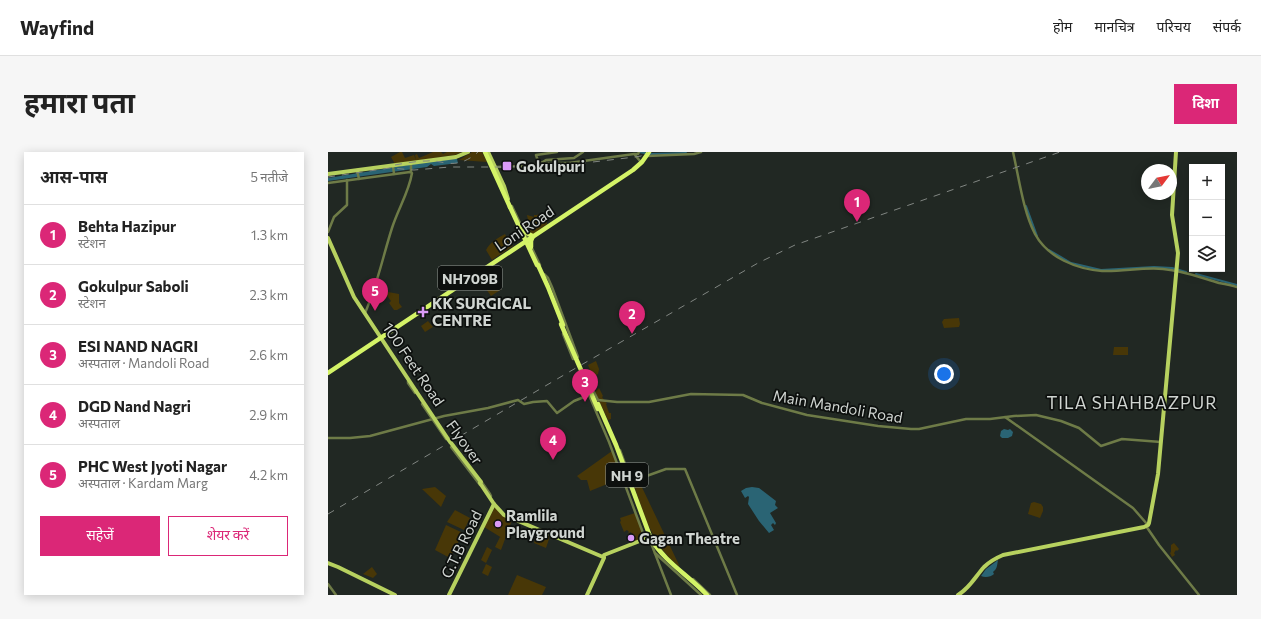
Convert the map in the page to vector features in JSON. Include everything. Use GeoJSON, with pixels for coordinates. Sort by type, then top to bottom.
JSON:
{"type":"FeatureCollection","features":[{"type":"Feature","properties":{"kind":"highway","name":"NH 9"},"geometry":{"type":"LineString","coordinates":[[486,152],[551,290],[562,323]]}},
{"type":"Feature","properties":{"kind":"highway","name":"Loni Road"},"geometry":{"type":"LineString","coordinates":[[328,373],[519,245],[526,237],[632,169],[648,154]]}},
{"type":"Feature","properties":{"kind":"highway","name":"Loni Road"},"geometry":{"type":"LineString","coordinates":[[526,237],[633,170],[648,154]]}},
{"type":"Feature","properties":{"kind":"highway"},"geometry":{"type":"LineString","coordinates":[[526,237],[531,241],[529,247],[519,245],[522,239],[526,237]]}},
{"type":"Feature","properties":{"kind":"highway","name":"NH 9"},"geometry":{"type":"LineString","coordinates":[[544,277],[574,353],[616,445],[650,540]]}},
{"type":"Feature","properties":{"kind":"highway","name":"NH 9"},"geometry":{"type":"LineString","coordinates":[[599,408],[633,502],[650,540],[670,563],[694,582],[706,595]]}},
{"type":"Feature","properties":{"kind":"main road"},"geometry":{"type":"LineString","coordinates":[[328,174],[449,156],[464,152]]}},
{"type":"Feature","properties":{"kind":"main road"},"geometry":{"type":"LineString","coordinates":[[328,174],[357,170],[393,170],[411,163],[456,157],[468,152]]}},
{"type":"Feature","properties":{"kind":"main road"},"geometry":{"type":"LineString","coordinates":[[486,152],[503,189]]}},
{"type":"Feature","properties":{"kind":"main road"},"geometry":{"type":"LineString","coordinates":[[957,595],[968,587],[985,564],[1006,553],[1120,531],[1146,525],[1148,521],[1160,442],[1176,270],[1177,246],[1171,219],[1175,152]]}},
{"type":"Feature","properties":{"kind":"main road"},"geometry":{"type":"LineString","coordinates":[[491,163],[504,186],[510,204]]}},
{"type":"Feature","properties":{"kind":"main road","name":"100 Feet Road"},"geometry":{"type":"LineString","coordinates":[[328,238],[354,297],[410,383]]}},
{"type":"Feature","properties":{"kind":"main road","name":"100 Feet Road"},"geometry":{"type":"LineString","coordinates":[[328,242],[339,263]]}},
{"type":"Feature","properties":{"kind":"main road","name":"Flyover"},"geometry":{"type":"LineString","coordinates":[[410,383],[490,497]]}},
{"type":"Feature","properties":{"kind":"main road"},"geometry":{"type":"LineString","coordinates":[[490,497],[502,514],[605,557],[650,540]]}},
{"type":"Feature","properties":{"kind":"main road"},"geometry":{"type":"LineString","coordinates":[[490,497],[503,513],[514,519]]}},
{"type":"Feature","properties":{"kind":"main road","name":"G.T.B Road"},"geometry":{"type":"LineString","coordinates":[[450,595],[495,505]]}},
{"type":"Feature","properties":{"kind":"main road"},"geometry":{"type":"LineString","coordinates":[[587,595],[605,557]]}},
{"type":"Feature","properties":{"kind":"main road"},"geometry":{"type":"LineString","coordinates":[[329,564],[395,595]]}},
{"type":"Feature","properties":{"kind":"main road"},"geometry":{"type":"LineString","coordinates":[[359,578],[391,595]]}},
{"type":"Feature","properties":{"kind":"street"},"geometry":{"type":"LineString","coordinates":[[539,162],[536,155],[557,152]]}},
{"type":"Feature","properties":{"kind":"street"},"geometry":{"type":"LineString","coordinates":[[491,163],[528,166],[546,160],[574,158],[583,152]]}},
{"type":"Feature","properties":{"kind":"street"},"geometry":{"type":"LineString","coordinates":[[648,154],[694,154],[701,152]]}},
{"type":"Feature","properties":{"kind":"street"},"geometry":{"type":"LineString","coordinates":[[1013,152],[1023,200],[1035,233],[1044,246],[1066,262],[1077,266],[1102,271],[1153,269],[1176,270],[1220,283],[1237,286]]}},
{"type":"Feature","properties":{"kind":"street"},"geometry":{"type":"LineString","coordinates":[[539,162],[569,162],[639,153]]}},
{"type":"Feature","properties":{"kind":"street"},"geometry":{"type":"LineString","coordinates":[[634,154],[640,161]]}},
{"type":"Feature","properties":{"kind":"street"},"geometry":{"type":"LineString","coordinates":[[365,313],[376,284],[393,227],[407,190],[411,172],[411,163]]}},
{"type":"Feature","properties":{"kind":"street"},"geometry":{"type":"LineString","coordinates":[[357,170],[358,179]]}},
{"type":"Feature","properties":{"kind":"street"},"geometry":{"type":"LineString","coordinates":[[328,183],[358,179],[393,170],[411,172]]}},
{"type":"Feature","properties":{"kind":"street"},"geometry":{"type":"LineString","coordinates":[[328,232],[334,218],[347,205],[347,180]]}},
{"type":"Feature","properties":{"kind":"street"},"geometry":{"type":"LineString","coordinates":[[510,204],[544,277]]}},
{"type":"Feature","properties":{"kind":"street"},"geometry":{"type":"LineString","coordinates":[[510,204],[526,237]]}},
{"type":"Feature","properties":{"kind":"street"},"geometry":{"type":"LineString","coordinates":[[529,247],[544,277]]}},
{"type":"Feature","properties":{"kind":"street"},"geometry":{"type":"LineString","coordinates":[[562,323],[578,357],[573,359],[560,327],[562,323]]}},
{"type":"Feature","properties":{"kind":"street","name":"100 Feet Road"},"geometry":{"type":"LineString","coordinates":[[410,383],[413,384],[435,421]]}},
{"type":"Feature","properties":{"kind":"street"},"geometry":{"type":"LineString","coordinates":[[594,392],[599,408]]}},
{"type":"Feature","properties":{"kind":"street","name":"Main Mandoli Road"},"geometry":{"type":"LineString","coordinates":[[599,408],[623,402],[649,402],[692,394],[743,395],[762,403],[807,415],[876,426],[917,429],[964,420],[1036,415],[1061,421],[1080,428],[1102,446],[1121,439],[1160,442]]}},
{"type":"Feature","properties":{"kind":"street"},"geometry":{"type":"LineString","coordinates":[[328,438],[370,436],[435,421],[445,416],[488,408],[518,400],[522,403],[547,401],[557,413],[574,401],[589,395],[599,408]]}},
{"type":"Feature","properties":{"kind":"street"},"geometry":{"type":"LineString","coordinates":[[1004,417],[1133,508],[1159,545],[1199,595]]}},
{"type":"Feature","properties":{"kind":"street"},"geometry":{"type":"LineString","coordinates":[[435,421],[448,438],[446,439],[435,421]]}},
{"type":"Feature","properties":{"kind":"street"},"geometry":{"type":"LineString","coordinates":[[435,421],[443,433]]}},
{"type":"Feature","properties":{"kind":"street"},"geometry":{"type":"LineString","coordinates":[[467,466],[454,446],[451,448],[490,494],[490,497]]}},
{"type":"Feature","properties":{"kind":"street"},"geometry":{"type":"LineString","coordinates":[[455,451],[467,466]]}},
{"type":"Feature","properties":{"kind":"street"},"geometry":{"type":"LineString","coordinates":[[631,484],[640,478],[666,470],[684,468],[737,595]]}},
{"type":"Feature","properties":{"kind":"street"},"geometry":{"type":"LineString","coordinates":[[650,540],[671,595]]}},
{"type":"Feature","properties":{"kind":"street"},"geometry":{"type":"LineString","coordinates":[[655,553],[706,595]]}},
{"type":"Feature","properties":{"kind":"street"},"geometry":{"type":"LineString","coordinates":[[328,584],[336,595]]}},
{"type":"Feature","properties":{"kind":"shaded area"},"geometry":{"type":"Polygon","coordinates":[[[402,152],[405,158],[414,155],[416,160],[415,155],[417,154],[419,158],[433,152],[441,152],[443,154],[447,152],[462,152],[455,155],[395,164],[391,157],[402,152]]]}},
{"type":"Feature","properties":{"kind":"shaded area"},"geometry":{"type":"Polygon","coordinates":[[[472,152],[482,152],[487,162],[459,160],[472,152]]]}},
{"type":"Feature","properties":{"kind":"shaded area"},"geometry":{"type":"Polygon","coordinates":[[[527,215],[534,217],[534,215],[543,215],[543,219],[546,220],[547,224],[532,235],[526,232],[523,224],[528,220],[527,215]]]}},
{"type":"Feature","properties":{"kind":"shaded area"},"geometry":{"type":"Polygon","coordinates":[[[505,234],[506,236],[510,236],[510,241],[513,246],[492,260],[486,250],[492,242],[505,234]]]}},
{"type":"Feature","properties":{"kind":"shaded area"},"geometry":{"type":"Polygon","coordinates":[[[489,269],[502,289],[491,296],[477,276],[489,269]]]}},
{"type":"Feature","properties":{"kind":"shaded area"},"geometry":{"type":"Polygon","coordinates":[[[388,292],[399,294],[399,303],[402,307],[394,310],[389,303],[391,301],[385,293],[388,292]]]}},
{"type":"Feature","properties":{"kind":"shaded area"},"geometry":{"type":"Polygon","coordinates":[[[959,318],[959,327],[944,328],[942,322],[944,319],[959,318]]]}},
{"type":"Feature","properties":{"kind":"shaded area"},"geometry":{"type":"Polygon","coordinates":[[[428,321],[433,327],[425,332],[421,326],[428,321]]]}},
{"type":"Feature","properties":{"kind":"shaded area"},"geometry":{"type":"Polygon","coordinates":[[[1114,347],[1128,347],[1128,355],[1113,355],[1114,347]]]}},
{"type":"Feature","properties":{"kind":"shaded area"},"geometry":{"type":"Polygon","coordinates":[[[596,361],[599,369],[598,374],[593,377],[588,365],[596,361]]]}},
{"type":"Feature","properties":{"kind":"shaded area"},"geometry":{"type":"Polygon","coordinates":[[[599,388],[603,396],[602,397],[607,404],[609,413],[611,413],[611,419],[608,420],[595,392],[599,388]]]}},
{"type":"Feature","properties":{"kind":"shaded area"},"geometry":{"type":"Polygon","coordinates":[[[612,451],[622,478],[590,491],[587,480],[581,480],[577,476],[612,451]]]}},
{"type":"Feature","properties":{"kind":"shaded area"},"geometry":{"type":"Polygon","coordinates":[[[638,479],[680,567],[662,549],[650,529],[633,483],[638,479]]]}},
{"type":"Feature","properties":{"kind":"shaded area"},"geometry":{"type":"Polygon","coordinates":[[[435,487],[446,496],[441,507],[422,489],[435,487]]]}},
{"type":"Feature","properties":{"kind":"shaded area"},"geometry":{"type":"Polygon","coordinates":[[[1034,502],[1041,504],[1043,507],[1040,518],[1028,514],[1031,503],[1034,502]]]}},
{"type":"Feature","properties":{"kind":"shaded area","name":"Ramlila Playground"},"geometry":{"type":"Polygon","coordinates":[[[495,507],[501,515],[512,520],[501,550],[495,547],[500,537],[502,538],[484,527],[495,507]]]}},
{"type":"Feature","properties":{"kind":"shaded area"},"geometry":{"type":"Polygon","coordinates":[[[455,510],[470,518],[464,530],[447,522],[455,510]]]}},
{"type":"Feature","properties":{"kind":"shaded area"},"geometry":{"type":"Polygon","coordinates":[[[635,513],[645,538],[635,542],[631,532],[627,534],[629,532],[627,530],[624,532],[620,518],[635,513]]]}},
{"type":"Feature","properties":{"kind":"shaded area"},"geometry":{"type":"Polygon","coordinates":[[[446,525],[463,533],[450,558],[435,550],[446,525]]]}},
{"type":"Feature","properties":{"kind":"shaded area"},"geometry":{"type":"Polygon","coordinates":[[[538,531],[550,536],[546,548],[534,543],[538,531]]]}},
{"type":"Feature","properties":{"kind":"shaded area"},"geometry":{"type":"Polygon","coordinates":[[[1174,543],[1179,549],[1177,551],[1176,550],[1174,553],[1175,555],[1172,557],[1170,553],[1171,545],[1174,543]]]}},
{"type":"Feature","properties":{"kind":"shaded area"},"geometry":{"type":"Polygon","coordinates":[[[487,547],[492,550],[486,563],[481,560],[487,547]]]}},
{"type":"Feature","properties":{"kind":"shaded area"},"geometry":{"type":"Polygon","coordinates":[[[486,564],[492,567],[488,576],[482,573],[486,564]]]}},
{"type":"Feature","properties":{"kind":"shaded area"},"geometry":{"type":"Polygon","coordinates":[[[372,567],[377,574],[373,578],[363,574],[372,567]]]}},
{"type":"Feature","properties":{"kind":"shaded area"},"geometry":{"type":"Polygon","coordinates":[[[517,575],[546,587],[542,595],[508,595],[517,575]]]}},
{"type":"Feature","properties":{"kind":"water"},"geometry":{"type":"Polygon","coordinates":[[[445,159],[457,159],[458,163],[434,166],[431,164],[427,167],[328,181],[328,178],[445,159]]]}},
{"type":"Feature","properties":{"kind":"water"},"geometry":{"type":"Polygon","coordinates":[[[1004,429],[1010,429],[1013,432],[1012,436],[1002,438],[1000,436],[1001,431],[1004,429]]]}},
{"type":"Feature","properties":{"kind":"water"},"geometry":{"type":"Polygon","coordinates":[[[752,487],[759,488],[776,501],[775,505],[778,508],[770,513],[776,523],[775,525],[773,523],[771,525],[774,530],[769,533],[748,504],[749,497],[748,496],[745,498],[741,491],[752,487]]]}},
{"type":"Feature","properties":{"kind":"water"},"geometry":{"type":"Polygon","coordinates":[[[998,560],[997,566],[993,572],[994,574],[988,577],[981,576],[986,569],[998,560]]]}},
{"type":"Feature","properties":{"kind":"waterway"},"geometry":{"type":"LineString","coordinates":[[639,152],[650,154],[686,153]]}},
{"type":"Feature","properties":{"kind":"waterway"},"geometry":{"type":"LineString","coordinates":[[1026,206],[1037,236]]}},
{"type":"Feature","properties":{"kind":"waterway"},"geometry":{"type":"LineString","coordinates":[[1049,250],[1071,263],[1101,270],[1154,267],[1172,268],[1186,272]]}},
{"type":"Feature","properties":{"kind":"waterway"},"geometry":{"type":"LineString","coordinates":[[1196,274],[1237,285]]}},
{"type":"Feature","properties":{"kind":"railway"},"geometry":{"type":"LineString","coordinates":[[395,165],[430,161],[459,163],[467,160],[478,152]]}},
{"type":"Feature","properties":{"kind":"railway"},"geometry":{"type":"LineString","coordinates":[[328,177],[390,168],[414,170],[450,167],[506,167],[576,164],[635,157],[641,156],[648,152]]}},
{"type":"Feature","properties":{"kind":"railway"},"geometry":{"type":"LineString","coordinates":[[328,514],[758,263],[795,245],[1060,152]]}},
{"type":"Feature","properties":{"kind":"place","name":"Gokulpuri"},"geometry":{"type":"Point","coordinates":[507,166]}},
{"type":"Feature","properties":{"kind":"place","name":"Behta Hazipur"},"geometry":{"type":"Point","coordinates":[857,222]}},
{"type":"Feature","properties":{"kind":"place","name":"PHC West Jyoti Nagar"},"geometry":{"type":"Point","coordinates":[375,311]}},
{"type":"Feature","properties":{"kind":"place","name":"KK SURGICAL CENTRE"},"geometry":{"type":"Point","coordinates":[423,312]}},
{"type":"Feature","properties":{"kind":"place","name":"Gokulpur Saboli"},"geometry":{"type":"Point","coordinates":[632,334]}},
{"type":"Feature","properties":{"kind":"place","name":"ESI NAND NAGRI"},"geometry":{"type":"Point","coordinates":[585,402]}},
{"type":"Feature","properties":{"kind":"place","name":"DGD Nand Nagri"},"geometry":{"type":"Point","coordinates":[553,460]}},
{"type":"Feature","properties":{"kind":"place","name":"Ramlila Playground"},"geometry":{"type":"Point","coordinates":[498,524]}},
{"type":"Feature","properties":{"kind":"place","name":"Gagan Theatre"},"geometry":{"type":"Point","coordinates":[631,538]}},
{"type":"Feature","properties":{"kind":"district","name":"TILA SHAHBAZPUR"},"geometry":{"type":"Point","coordinates":[1132,402]}}]}
